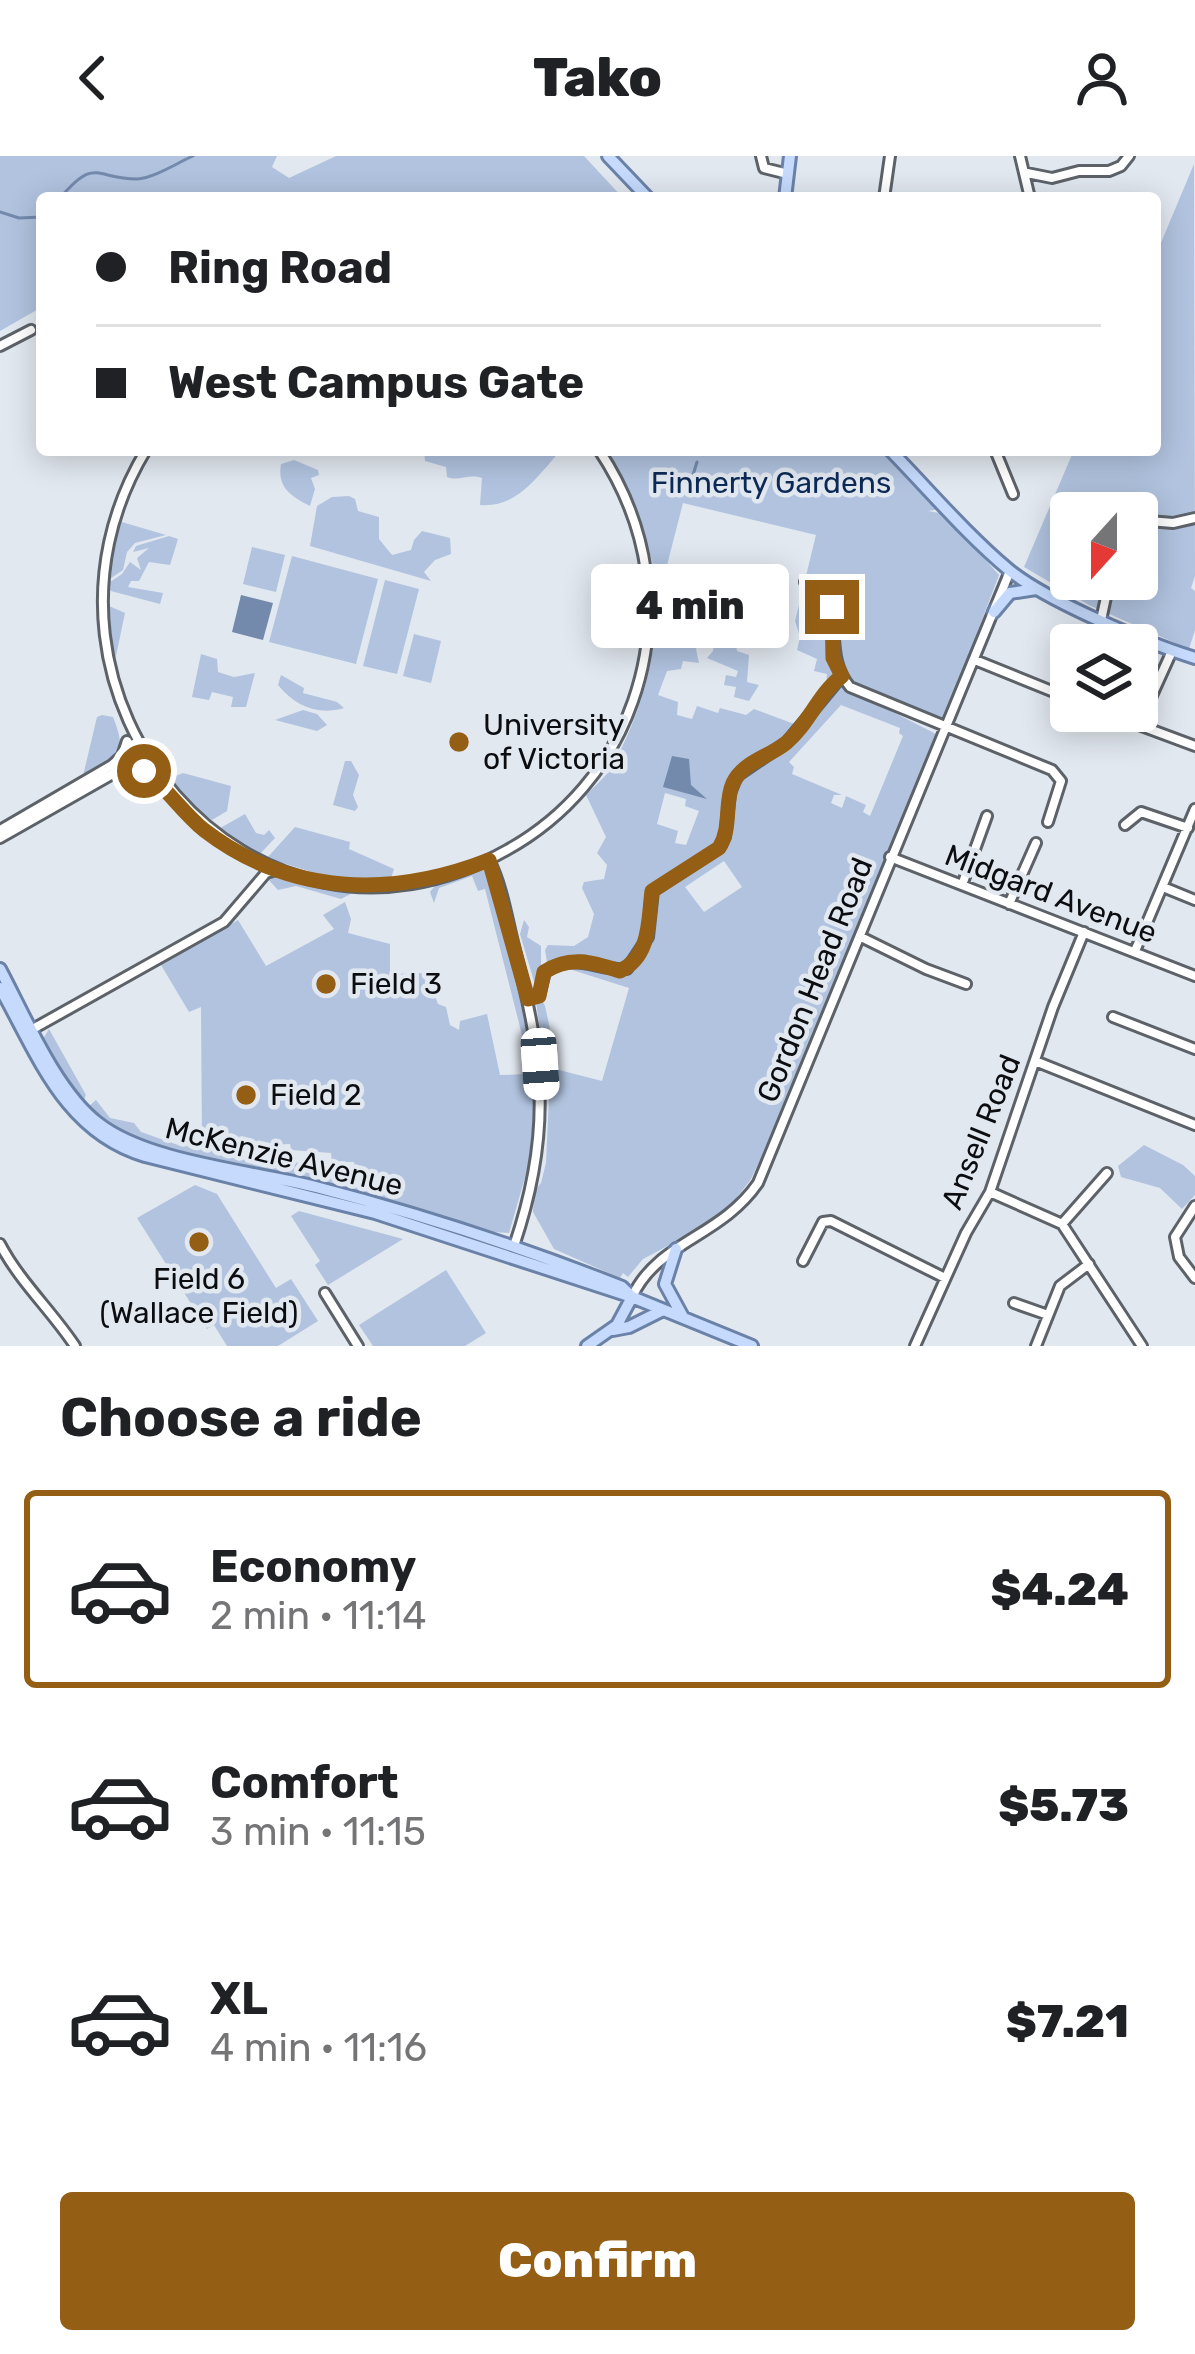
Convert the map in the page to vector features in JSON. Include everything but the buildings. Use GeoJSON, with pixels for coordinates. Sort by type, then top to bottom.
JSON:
{"type":"FeatureCollection","features":[{"type":"Feature","properties":{"kind":"main road"},"geometry":{"type":"LineString","coordinates":[[608,156],[642,192]]}},
{"type":"Feature","properties":{"kind":"main road"},"geometry":{"type":"LineString","coordinates":[[786,192],[790,156]]}},
{"type":"Feature","properties":{"kind":"main road"},"geometry":{"type":"LineString","coordinates":[[896,456],[1010,571],[1101,620],[1195,658]]}},
{"type":"Feature","properties":{"kind":"main road"},"geometry":{"type":"LineString","coordinates":[[994,612],[1010,593],[1039,588]]}},
{"type":"Feature","properties":{"kind":"main road","name":"McKenzie Avenue"},"geometry":{"type":"LineString","coordinates":[[0,969],[71,1111],[115,1145],[153,1159],[349,1205],[632,1297],[752,1346]]}},
{"type":"Feature","properties":{"kind":"main road","name":"McKenzie Avenue"},"geometry":{"type":"LineString","coordinates":[[0,988],[77,1103],[99,1124],[132,1143],[376,1203],[514,1246],[622,1287],[632,1297]]}},
{"type":"Feature","properties":{"kind":"main road"},"geometry":{"type":"LineString","coordinates":[[676,1249],[665,1284],[685,1320]]}},
{"type":"Feature","properties":{"kind":"main road","name":"Gordon Head Road"},"geometry":{"type":"LineString","coordinates":[[587,1346],[613,1330],[632,1297]]}},
{"type":"Feature","properties":{"kind":"main road"},"geometry":{"type":"LineString","coordinates":[[613,1330],[662,1310]]}},
{"type":"Feature","properties":{"kind":"street"},"geometry":{"type":"LineString","coordinates":[[761,156],[764,168],[790,175]]}},
{"type":"Feature","properties":{"kind":"street"},"geometry":{"type":"LineString","coordinates":[[885,192],[890,156]]}},
{"type":"Feature","properties":{"kind":"street"},"geometry":{"type":"LineString","coordinates":[[1020,156],[1029,192]]}},
{"type":"Feature","properties":{"kind":"street"},"geometry":{"type":"LineString","coordinates":[[1027,173],[1052,178],[1079,171],[1109,171],[1129,156]]}},
{"type":"Feature","properties":{"kind":"street"},"geometry":{"type":"LineString","coordinates":[[0,346],[31,331]]}},
{"type":"Feature","properties":{"kind":"street"},"geometry":{"type":"LineString","coordinates":[[102,673],[95,614],[100,556],[114,508],[143,456]]}},
{"type":"Feature","properties":{"kind":"street"},"geometry":{"type":"LineString","coordinates":[[110,699],[149,774],[203,829],[278,870],[321,881],[393,886],[425,882],[489,860],[542,828],[586,785],[618,736],[638,687],[650,609],[643,549],[626,499],[602,456]]}},
{"type":"Feature","properties":{"kind":"street"},"geometry":{"type":"LineString","coordinates":[[997,456],[1013,494]]}},
{"type":"Feature","properties":{"kind":"street"},"geometry":{"type":"LineString","coordinates":[[1158,522],[1195,518]]}},
{"type":"Feature","properties":{"kind":"street","name":"Gordon Head Road"},"geometry":{"type":"LineString","coordinates":[[632,1297],[649,1269],[730,1216],[758,1183],[1010,571]]}},
{"type":"Feature","properties":{"kind":"street"},"geometry":{"type":"LineString","coordinates":[[805,582],[818,587],[830,602],[833,658],[842,676],[861,694],[1052,770],[1061,781],[1048,822]]}},
{"type":"Feature","properties":{"kind":"street"},"geometry":{"type":"LineString","coordinates":[[1101,620],[1105,600]]}},
{"type":"Feature","properties":{"kind":"street"},"geometry":{"type":"LineString","coordinates":[[1158,682],[1172,651]]}},
{"type":"Feature","properties":{"kind":"street"},"geometry":{"type":"LineString","coordinates":[[975,660],[1050,690]]}},
{"type":"Feature","properties":{"kind":"street"},"geometry":{"type":"LineString","coordinates":[[528,999],[539,996],[544,972],[560,962],[588,961],[627,969],[648,937],[652,891],[719,848],[737,776],[788,742],[842,676]]}},
{"type":"Feature","properties":{"kind":"street"},"geometry":{"type":"LineString","coordinates":[[1158,731],[1195,746]]}},
{"type":"Feature","properties":{"kind":"street"},"geometry":{"type":"LineString","coordinates":[[0,834],[112,765],[122,756],[128,739]]}},
{"type":"Feature","properties":{"kind":"street"},"geometry":{"type":"LineString","coordinates":[[0,834],[123,769],[133,767],[149,774]]}},
{"type":"Feature","properties":{"kind":"street"},"geometry":{"type":"LineString","coordinates":[[1135,951],[1195,809]]}},
{"type":"Feature","properties":{"kind":"street"},"geometry":{"type":"LineString","coordinates":[[1126,825],[1141,812],[1191,826]]}},
{"type":"Feature","properties":{"kind":"street"},"geometry":{"type":"LineString","coordinates":[[962,885],[987,816]]}},
{"type":"Feature","properties":{"kind":"street"},"geometry":{"type":"LineString","coordinates":[[1009,904],[1036,843]]}},
{"type":"Feature","properties":{"kind":"street","name":"Midgard Avenue"},"geometry":{"type":"LineString","coordinates":[[890,857],[1195,976]]}},
{"type":"Feature","properties":{"kind":"street"},"geometry":{"type":"LineString","coordinates":[[489,860],[528,999],[539,1058],[542,1111],[535,1167],[514,1246],[515,1256],[524,1263]]}},
{"type":"Feature","properties":{"kind":"street"},"geometry":{"type":"LineString","coordinates":[[29,1031],[224,922],[266,874],[278,870]]}},
{"type":"Feature","properties":{"kind":"street"},"geometry":{"type":"LineString","coordinates":[[1163,887],[1195,900]]}},
{"type":"Feature","properties":{"kind":"street","name":"Ansell Road"},"geometry":{"type":"LineString","coordinates":[[915,1346],[990,1192],[1084,932]]}},
{"type":"Feature","properties":{"kind":"street"},"geometry":{"type":"LineString","coordinates":[[861,937],[967,984]]}},
{"type":"Feature","properties":{"kind":"street"},"geometry":{"type":"LineString","coordinates":[[1113,1016],[1195,1049]]}},
{"type":"Feature","properties":{"kind":"street"},"geometry":{"type":"LineString","coordinates":[[1035,1061],[1195,1125]]}},
{"type":"Feature","properties":{"kind":"street"},"geometry":{"type":"LineString","coordinates":[[1062,1224],[1107,1173]]}},
{"type":"Feature","properties":{"kind":"street"},"geometry":{"type":"LineString","coordinates":[[990,1192],[1062,1224],[1142,1346]]}},
{"type":"Feature","properties":{"kind":"street"},"geometry":{"type":"LineString","coordinates":[[1195,1206],[1175,1237],[1179,1257],[1195,1278]]}},
{"type":"Feature","properties":{"kind":"street"},"geometry":{"type":"LineString","coordinates":[[802,1261],[818,1228],[831,1221],[945,1277]]}},
{"type":"Feature","properties":{"kind":"street"},"geometry":{"type":"LineString","coordinates":[[0,1244],[17,1276],[53,1312],[74,1346]]}},
{"type":"Feature","properties":{"kind":"street"},"geometry":{"type":"LineString","coordinates":[[469,1245],[514,1246]]}},
{"type":"Feature","properties":{"kind":"street"},"geometry":{"type":"LineString","coordinates":[[1036,1346],[1060,1286],[1089,1264]]}},
{"type":"Feature","properties":{"kind":"street"},"geometry":{"type":"LineString","coordinates":[[325,1293],[358,1346]]}},
{"type":"Feature","properties":{"kind":"street"},"geometry":{"type":"LineString","coordinates":[[1014,1303],[1048,1316]]}},
{"type":"Feature","properties":{"kind":"green space"},"geometry":{"type":"Polygon","coordinates":[[[0,156],[277,156],[272,167],[289,178],[336,156],[584,156],[617,192],[36,192],[36,310],[0,331],[0,156]]]}},
{"type":"Feature","properties":{"kind":"green space"},"geometry":{"type":"Polygon","coordinates":[[[1194,164],[1195,576],[1191,588],[1195,591],[1195,630],[1189,649],[1158,635],[1158,624],[1132,624],[1080,600],[1158,600],[1158,492],[1056,492],[1071,456],[1161,456],[1161,243],[1194,164]]]}},
{"type":"Feature","properties":{"kind":"green space"},"geometry":{"type":"Polygon","coordinates":[[[425,456],[556,456],[516,496],[493,505],[480,505],[482,478],[447,477],[446,467],[425,461],[425,456]]]}},
{"type":"Feature","properties":{"kind":"green space","name":"Finnerty Gardens"},"geometry":{"type":"Polygon","coordinates":[[[606,456],[890,456],[940,509],[928,511],[945,514],[999,575],[945,717],[937,721],[909,704],[888,701],[834,676],[826,686],[827,674],[814,671],[817,659],[797,650],[800,637],[795,621],[816,535],[683,503],[665,573],[731,588],[723,620],[734,629],[737,651],[749,655],[747,682],[759,685],[749,701],[734,697],[736,687],[724,685],[726,675],[736,677],[738,671],[707,658],[713,651],[718,621],[711,619],[711,605],[684,591],[672,630],[707,635],[696,649],[699,663],[683,661],[681,669],[667,671],[658,695],[678,702],[677,715],[692,719],[697,706],[746,715],[754,709],[805,728],[827,694],[842,686],[936,734],[811,1051],[751,1179],[722,1217],[643,1259],[628,1277],[623,1273],[620,1278],[554,1249],[533,1212],[534,1191],[546,1163],[549,1098],[536,1001],[542,1000],[545,1006],[559,1070],[602,1081],[629,988],[547,962],[545,950],[548,945],[574,946],[588,937],[594,914],[582,888],[584,882],[604,879],[607,865],[597,853],[606,837],[586,795],[603,779],[624,743],[652,658],[654,570],[632,507],[606,456]],[[841,705],[789,762],[794,767],[792,774],[842,795],[834,795],[831,803],[842,808],[846,796],[866,805],[863,812],[870,816],[903,736],[900,728],[841,705]],[[665,793],[657,824],[678,831],[675,843],[686,845],[699,811],[685,806],[686,799],[665,793]],[[724,861],[685,887],[704,912],[742,887],[724,861]]]}},
{"type":"Feature","properties":{"kind":"green space"},"geometry":{"type":"Polygon","coordinates":[[[294,460],[318,470],[319,475],[311,478],[315,489],[310,506],[283,485],[281,464],[294,460]]]}},
{"type":"Feature","properties":{"kind":"green space"},"geometry":{"type":"Polygon","coordinates":[[[332,497],[355,499],[358,511],[379,517],[379,539],[392,555],[411,550],[422,531],[450,538],[451,554],[435,560],[424,572],[431,581],[310,546],[317,506],[332,497]]]}},
{"type":"Feature","properties":{"kind":"green space"},"geometry":{"type":"Polygon","coordinates":[[[1050,506],[1050,582],[1024,567],[1050,506]]]}},
{"type":"Feature","properties":{"kind":"green space"},"geometry":{"type":"Polygon","coordinates":[[[115,520],[166,535],[135,543],[127,552],[123,570],[101,585],[115,520]]]}},
{"type":"Feature","properties":{"kind":"green space"},"geometry":{"type":"Polygon","coordinates":[[[169,536],[178,539],[170,565],[149,562],[139,581],[131,581],[128,587],[163,593],[160,604],[111,591],[107,584],[130,562],[141,570],[137,558],[149,548],[133,552],[136,546],[169,536]]]}},
{"type":"Feature","properties":{"kind":"green space"},"geometry":{"type":"Polygon","coordinates":[[[252,547],[285,555],[276,592],[243,584],[252,547]]]}},
{"type":"Feature","properties":{"kind":"green space"},"geometry":{"type":"Polygon","coordinates":[[[292,556],[378,579],[356,664],[269,642],[292,556]]]}},
{"type":"Feature","properties":{"kind":"green space"},"geometry":{"type":"Polygon","coordinates":[[[385,580],[419,589],[397,674],[363,666],[385,580]]]}},
{"type":"Feature","properties":{"kind":"green space"},"geometry":{"type":"Polygon","coordinates":[[[100,602],[125,613],[112,675],[108,674],[100,602]]]}},
{"type":"Feature","properties":{"kind":"green space"},"geometry":{"type":"Polygon","coordinates":[[[414,634],[441,641],[431,683],[403,676],[414,634]]]}},
{"type":"Feature","properties":{"kind":"green space"},"geometry":{"type":"Polygon","coordinates":[[[201,654],[217,659],[218,672],[234,677],[255,673],[246,707],[231,707],[233,697],[212,692],[209,700],[192,697],[201,654]]]}},
{"type":"Feature","properties":{"kind":"green space"},"geometry":{"type":"Polygon","coordinates":[[[281,675],[304,688],[303,693],[344,708],[325,711],[299,704],[278,685],[281,675]]]}},
{"type":"Feature","properties":{"kind":"green space"},"geometry":{"type":"Polygon","coordinates":[[[303,710],[317,714],[327,725],[317,731],[275,720],[303,710]]]}},
{"type":"Feature","properties":{"kind":"green space"},"geometry":{"type":"Polygon","coordinates":[[[97,717],[113,717],[119,750],[111,762],[82,780],[97,717]]]}},
{"type":"Feature","properties":{"kind":"green space"},"geometry":{"type":"Polygon","coordinates":[[[345,761],[351,761],[359,775],[353,795],[355,811],[333,805],[345,761]]]}},
{"type":"Feature","properties":{"kind":"green space"},"geometry":{"type":"Polygon","coordinates":[[[183,773],[231,786],[227,811],[212,820],[168,787],[173,777],[183,773]]]}},
{"type":"Feature","properties":{"kind":"green space"},"geometry":{"type":"Polygon","coordinates":[[[245,814],[256,833],[264,835],[269,830],[275,838],[259,855],[215,831],[245,814]]]}},
{"type":"Feature","properties":{"kind":"green space"},"geometry":{"type":"Polygon","coordinates":[[[295,827],[350,842],[349,849],[394,869],[391,878],[331,878],[267,858],[295,827]]]}},
{"type":"Feature","properties":{"kind":"green space"},"geometry":{"type":"Polygon","coordinates":[[[487,869],[508,938],[536,1082],[532,1153],[509,1233],[479,1231],[135,1139],[88,1107],[96,1100],[110,1118],[134,1123],[141,1132],[181,1146],[202,1145],[201,1007],[189,1012],[161,965],[238,920],[266,966],[334,929],[323,915],[345,902],[351,919],[348,933],[390,944],[390,974],[426,973],[425,984],[431,985],[438,1004],[446,1007],[450,1025],[459,1030],[460,1021],[487,1014],[500,1075],[528,1074],[485,889],[478,891],[472,876],[439,888],[434,903],[430,892],[437,883],[487,869]],[[290,1144],[265,1145],[293,1162],[355,1167],[354,1162],[332,1162],[331,1153],[291,1150],[290,1144]]]}},
{"type":"Feature","properties":{"kind":"green space"},"geometry":{"type":"Polygon","coordinates":[[[274,873],[360,889],[341,899],[296,886],[278,890],[266,877],[274,873]]]}},
{"type":"Feature","properties":{"kind":"green space"},"geometry":{"type":"Polygon","coordinates":[[[524,920],[529,927],[527,937],[541,946],[541,986],[536,988],[520,934],[524,920]]]}},
{"type":"Feature","properties":{"kind":"green space"},"geometry":{"type":"Polygon","coordinates":[[[49,1029],[86,1095],[82,1104],[43,1039],[49,1029]]]}},
{"type":"Feature","properties":{"kind":"green space"},"geometry":{"type":"Polygon","coordinates":[[[1144,1145],[1195,1176],[1195,1195],[1182,1209],[1160,1188],[1121,1177],[1118,1166],[1144,1145]]]}},
{"type":"Feature","properties":{"kind":"green space","name":"Field 6 (Wallace Field)"},"geometry":{"type":"Polygon","coordinates":[[[195,1185],[217,1194],[276,1288],[291,1279],[318,1321],[278,1346],[227,1346],[214,1325],[207,1329],[137,1218],[195,1185]]]}},
{"type":"Feature","properties":{"kind":"green space"},"geometry":{"type":"Polygon","coordinates":[[[299,1211],[403,1239],[328,1285],[315,1265],[320,1261],[291,1216],[299,1211]]]}},
{"type":"Feature","properties":{"kind":"green space"},"geometry":{"type":"Polygon","coordinates":[[[446,1270],[486,1333],[465,1346],[373,1346],[359,1325],[446,1270]]]}},
{"type":"Feature","properties":{"kind":"shaded area"},"geometry":{"type":"Polygon","coordinates":[[[241,595],[273,603],[263,640],[232,632],[241,595]]]}},
{"type":"Feature","properties":{"kind":"shaded area"},"geometry":{"type":"Polygon","coordinates":[[[672,756],[689,759],[691,785],[707,799],[663,787],[672,756]]]}},
{"type":"Feature","properties":{"kind":"waterway"},"geometry":{"type":"LineString","coordinates":[[66,192],[89,174],[144,178],[193,156]]}},
{"type":"Feature","properties":{"kind":"waterway"},"geometry":{"type":"LineString","coordinates":[[0,212],[36,217]]}},
{"type":"Feature","properties":{"kind":"waterway"},"geometry":{"type":"LineString","coordinates":[[693,475],[697,462]]}},
{"type":"Feature","properties":{"kind":"place","name":"University of Victoria"},"geometry":{"type":"Point","coordinates":[459,742]}},
{"type":"Feature","properties":{"kind":"place","name":"Field 3"},"geometry":{"type":"Point","coordinates":[326,984]}},
{"type":"Feature","properties":{"kind":"place","name":"Field 2"},"geometry":{"type":"Point","coordinates":[246,1095]}},
{"type":"Feature","properties":{"kind":"place","name":"Field 6 (Wallace Field)"},"geometry":{"type":"Point","coordinates":[199,1242]}},
{"type":"Feature","properties":{"kind":"route"},"geometry":{"type":"LineString","coordinates":[[144,771],[219,840],[278,870],[309,879],[393,886],[425,882],[489,860],[528,999],[539,996],[544,972],[560,962],[588,961],[620,971],[634,961],[648,937],[652,891],[719,848],[737,776],[788,742],[842,676],[833,658],[832,607]]}}]}
